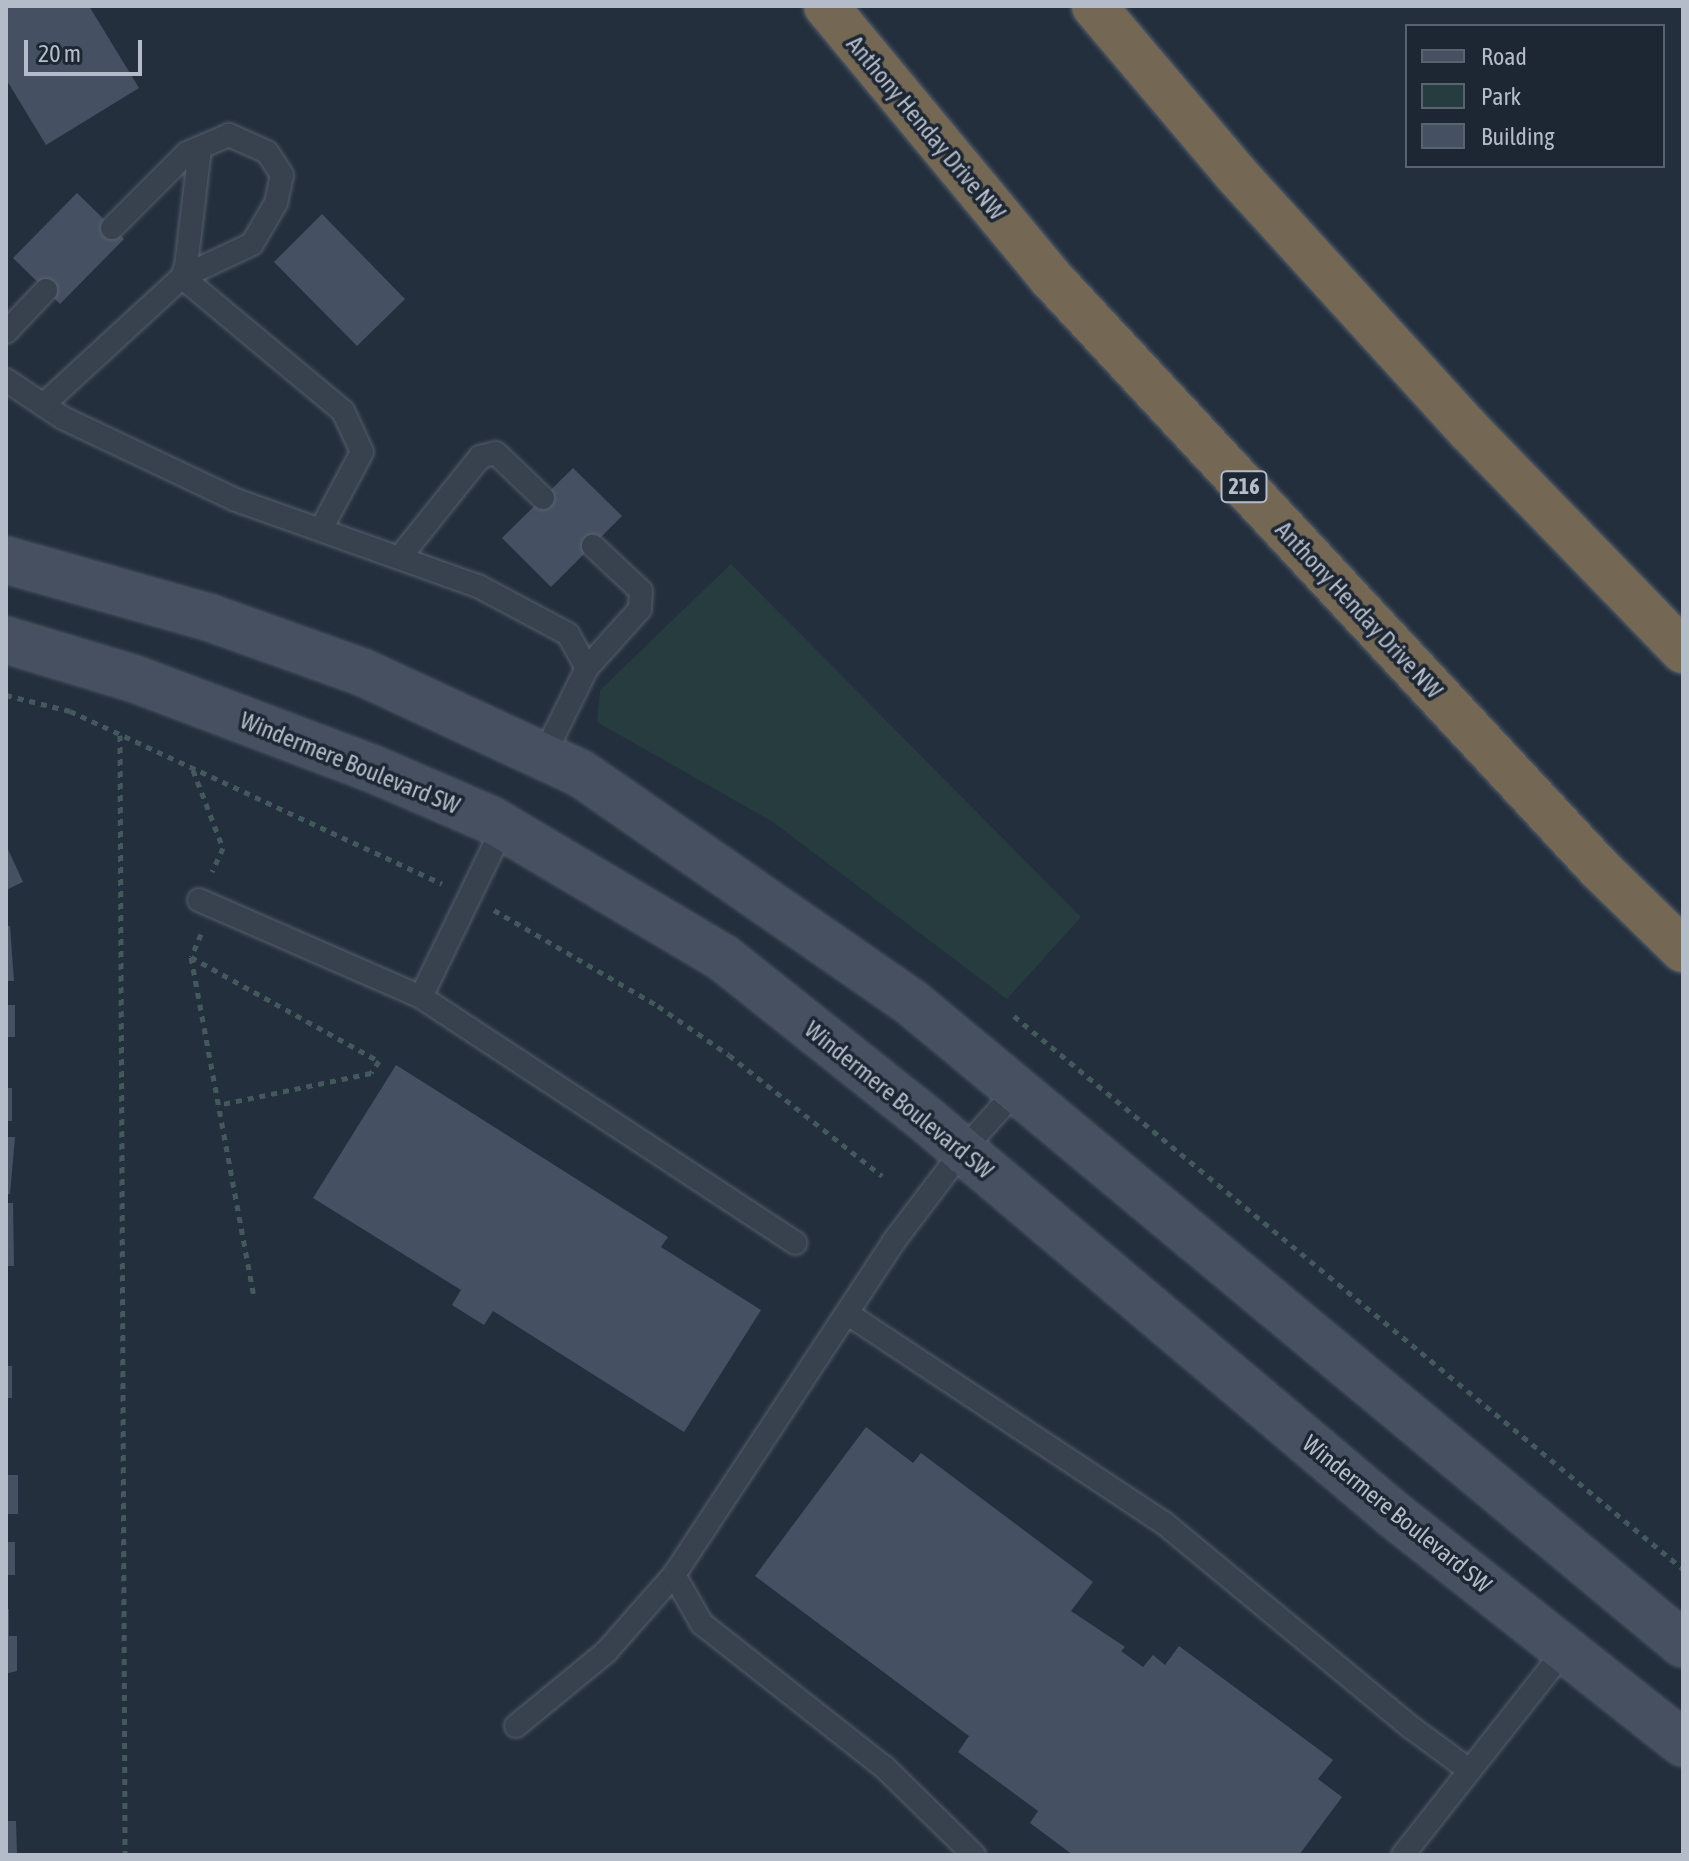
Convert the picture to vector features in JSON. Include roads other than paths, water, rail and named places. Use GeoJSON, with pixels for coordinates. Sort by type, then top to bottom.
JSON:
{"type":"FeatureCollection","features":[{"type":"Feature","properties":{"kind":"highway","name":"Anthony Henday Drive NW"},"geometry":{"type":"LineString","coordinates":[[826,6],[1050,277],[1598,867],[1683,950]]}},
{"type":"Feature","properties":{"kind":"highway"},"geometry":{"type":"LineString","coordinates":[[1094,6],[1235,173],[1458,418],[1683,651]]}},
{"type":"Feature","properties":{"kind":"main road"},"geometry":{"type":"LineString","coordinates":[[6,560],[208,617],[362,672],[580,773],[912,1003],[1683,1644]]}},
{"type":"Feature","properties":{"kind":"main road","name":"Windermere Boulevard SW"},"geometry":{"type":"LineString","coordinates":[[6,640],[135,679],[371,768],[503,827],[722,957],[963,1150],[1393,1514],[1683,1743]]}},
{"type":"Feature","properties":{"kind":"lane"},"geometry":{"type":"LineString","coordinates":[[43,405],[182,277],[252,244],[276,203],[282,175],[267,152],[229,135],[187,153],[112,228]]}},
{"type":"Feature","properties":{"kind":"lane"},"geometry":{"type":"LineString","coordinates":[[182,277],[186,266],[200,148]]}},
{"type":"Feature","properties":{"kind":"lane"},"geometry":{"type":"LineString","coordinates":[[182,277],[343,411],[362,452],[321,529]]}},
{"type":"Feature","properties":{"kind":"lane"},"geometry":{"type":"LineString","coordinates":[[6,332],[46,290]]}},
{"type":"Feature","properties":{"kind":"lane"},"geometry":{"type":"LineString","coordinates":[[6,380],[43,405],[131,453],[189,480],[478,586],[568,634],[587,668]]}},
{"type":"Feature","properties":{"kind":"lane"},"geometry":{"type":"LineString","coordinates":[[400,557],[480,457],[496,453],[543,498]]}},
{"type":"Feature","properties":{"kind":"lane"},"geometry":{"type":"LineString","coordinates":[[543,757],[587,668],[640,609],[641,591],[593,546]]}},
{"type":"Feature","properties":{"kind":"lane"},"geometry":{"type":"LineString","coordinates":[[421,997],[503,827]]}},
{"type":"Feature","properties":{"kind":"lane"},"geometry":{"type":"LineString","coordinates":[[199,900],[421,997],[796,1243]]}},
{"type":"Feature","properties":{"kind":"lane"},"geometry":{"type":"LineString","coordinates":[[516,1726],[606,1652],[674,1575],[894,1241],[963,1150],[1017,1090]]}},
{"type":"Feature","properties":{"kind":"lane"},"geometry":{"type":"LineString","coordinates":[[848,1314],[1164,1523],[1412,1728],[1469,1770]]}},
{"type":"Feature","properties":{"kind":"lane"},"geometry":{"type":"LineString","coordinates":[[674,1575],[702,1624],[884,1767],[974,1855]]}},
{"type":"Feature","properties":{"kind":"lane"},"geometry":{"type":"LineString","coordinates":[[1403,1855],[1565,1650]]}}]}
